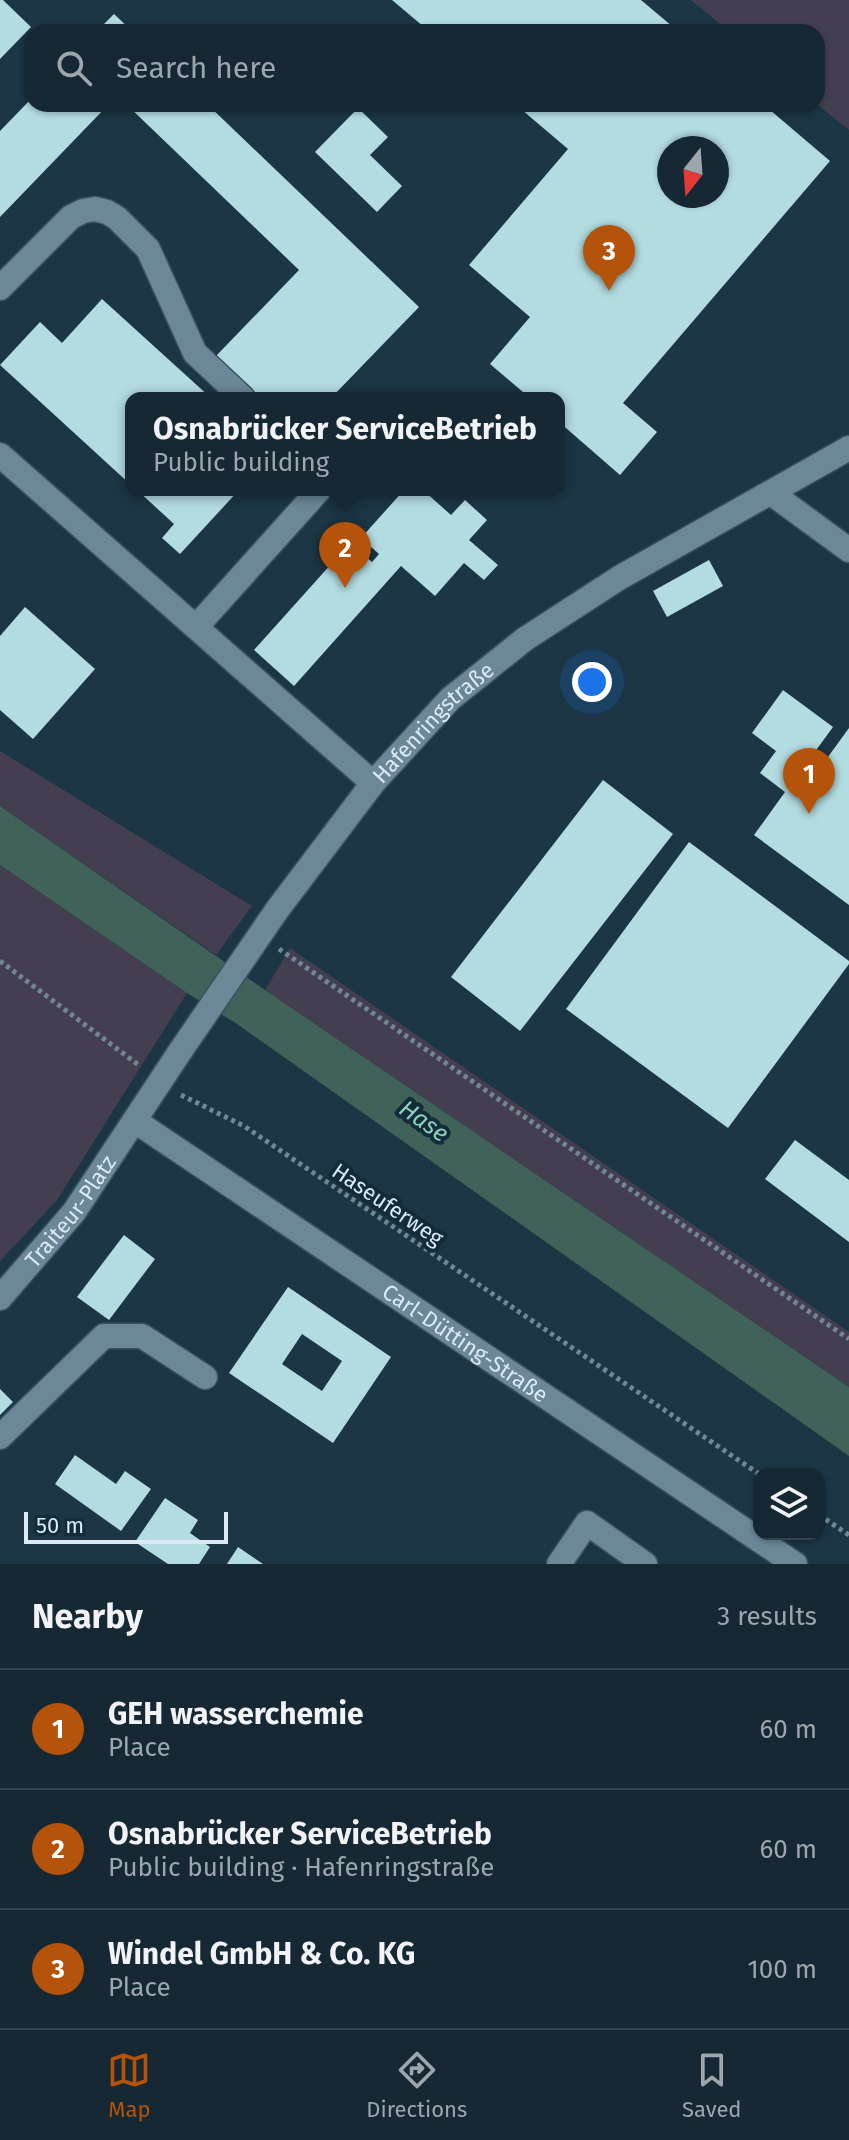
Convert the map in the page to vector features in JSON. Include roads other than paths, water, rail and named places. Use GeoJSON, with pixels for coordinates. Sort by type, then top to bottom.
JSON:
{"type":"FeatureCollection","features":[{"type":"Feature","properties":{"kind":"street"},"geometry":{"type":"LineString","coordinates":[[0,288],[71,217],[95,209],[107,212],[148,249],[195,353],[237,392]]}},
{"type":"Feature","properties":{"kind":"street","name":"Hafenringstraße"},"geometry":{"type":"LineString","coordinates":[[135,1121],[256,940],[373,783],[450,699],[525,639],[619,578],[849,448]]}},
{"type":"Feature","properties":{"kind":"street"},"geometry":{"type":"LineString","coordinates":[[0,455],[373,783]]}},
{"type":"Feature","properties":{"kind":"street"},"geometry":{"type":"LineString","coordinates":[[771,493],[849,550]]}},
{"type":"Feature","properties":{"kind":"street"},"geometry":{"type":"LineString","coordinates":[[196,627],[314,496]]}},
{"type":"Feature","properties":{"kind":"street","name":"Traiteur-Platz"},"geometry":{"type":"LineString","coordinates":[[0,1298],[74,1212],[135,1121]]}},
{"type":"Feature","properties":{"kind":"street","name":"Carl-Dütting-Straße"},"geometry":{"type":"LineString","coordinates":[[135,1121],[795,1564]]}},
{"type":"Feature","properties":{"kind":"street"},"geometry":{"type":"LineString","coordinates":[[0,1437],[104,1336],[142,1336],[205,1377]]}},
{"type":"Feature","properties":{"kind":"street"},"geometry":{"type":"LineString","coordinates":[[559,1564],[587,1523],[645,1564]]}},
{"type":"Feature","properties":{"kind":"water","name":"Hase"},"geometry":{"type":"Polygon","coordinates":[[[0,806],[849,1387],[849,1456],[237,1024],[0,865],[0,806]]]}},
{"type":"Feature","properties":{"kind":"place","name":"Windel GmbH & Co. KG"},"geometry":{"type":"Point","coordinates":[609,291]}},
{"type":"Feature","properties":{"kind":"place","name":"Osnabrücker ServiceBetrieb"},"geometry":{"type":"Point","coordinates":[345,588]}},
{"type":"Feature","properties":{"kind":"place","name":"GEH wasserchemie"},"geometry":{"type":"Point","coordinates":[809,814]}}]}
